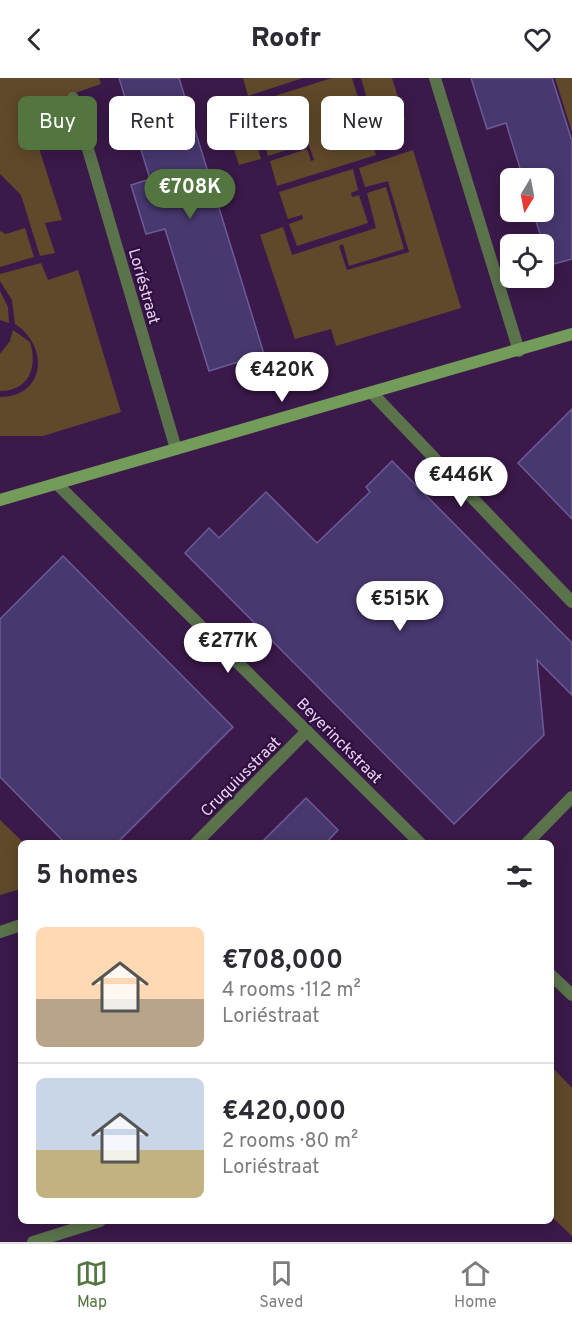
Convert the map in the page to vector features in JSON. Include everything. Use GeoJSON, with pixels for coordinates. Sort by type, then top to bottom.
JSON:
{"type":"FeatureCollection","features":[{"type":"Feature","properties":{"kind":"street"},"geometry":{"type":"LineString","coordinates":[[435,78],[519,351]]}},
{"type":"Feature","properties":{"kind":"street","name":"Loriéstraat"},"geometry":{"type":"LineString","coordinates":[[88,150],[176,449]]}},
{"type":"Feature","properties":{"kind":"street"},"geometry":{"type":"LineString","coordinates":[[0,500],[572,334]]}},
{"type":"Feature","properties":{"kind":"street"},"geometry":{"type":"LineString","coordinates":[[372,393],[572,602]]}},
{"type":"Feature","properties":{"kind":"street","name":"Beyerinckstraat"},"geometry":{"type":"LineString","coordinates":[[57,484],[417,840]]}},
{"type":"Feature","properties":{"kind":"street","name":"Cruquiusstraat"},"geometry":{"type":"LineString","coordinates":[[199,840],[307,731]]}},
{"type":"Feature","properties":{"kind":"street"},"geometry":{"type":"LineString","coordinates":[[530,840],[572,797]]}},
{"type":"Feature","properties":{"kind":"street"},"geometry":{"type":"LineString","coordinates":[[0,932],[18,926]]}},
{"type":"Feature","properties":{"kind":"street"},"geometry":{"type":"LineString","coordinates":[[554,978],[572,995]]}},
{"type":"Feature","properties":{"kind":"street"},"geometry":{"type":"LineString","coordinates":[[33,1242],[90,1224]]}},
{"type":"Feature","properties":{"kind":"shaded area"},"geometry":{"type":"Polygon","coordinates":[[[0,78],[99,78],[101,84],[66,96],[18,96],[18,150],[39,150],[62,220],[45,223],[55,253],[40,256],[21,195],[0,174],[0,78]]]}},
{"type":"Feature","properties":{"kind":"shaded area"},"geometry":{"type":"Polygon","coordinates":[[[243,78],[303,78],[248,96],[243,78]]]}},
{"type":"Feature","properties":{"kind":"shaded area"},"geometry":{"type":"Polygon","coordinates":[[[332,78],[352,78],[358,96],[321,96],[321,150],[374,150],[376,155],[277,186],[270,161],[304,150],[307,150],[311,161],[314,160],[309,146],[309,96],[274,96],[332,78]]]}},
{"type":"Feature","properties":{"kind":"shaded area"},"geometry":{"type":"Polygon","coordinates":[[[361,78],[392,78],[398,96],[366,96],[361,78]]]}},
{"type":"Feature","properties":{"kind":"shaded area"},"geometry":{"type":"Polygon","coordinates":[[[555,78],[572,78],[572,132],[555,78]]]}},
{"type":"Feature","properties":{"kind":"shaded area"},"geometry":{"type":"Polygon","coordinates":[[[234,150],[258,150],[261,159],[239,165],[234,150]]]}},
{"type":"Feature","properties":{"kind":"shaded area"},"geometry":{"type":"Polygon","coordinates":[[[266,150],[286,150],[268,156],[266,150]]]}},
{"type":"Feature","properties":{"kind":"shaded area"},"geometry":{"type":"Polygon","coordinates":[[[413,150],[461,308],[336,346],[331,329],[295,339],[260,235],[283,227],[292,255],[376,228],[367,193],[386,187],[404,249],[349,266],[343,244],[339,246],[347,270],[409,252],[388,181],[365,187],[359,168],[413,150]]]}},
{"type":"Feature","properties":{"kind":"shaded area"},"geometry":{"type":"Polygon","coordinates":[[[353,169],[358,190],[351,193],[352,197],[359,195],[368,223],[297,246],[289,224],[303,219],[302,215],[288,219],[279,192],[353,169]]]}},
{"type":"Feature","properties":{"kind":"shaded area"},"geometry":{"type":"Polygon","coordinates":[[[25,228],[34,257],[0,267],[0,231],[6,234],[25,228]]]}},
{"type":"Feature","properties":{"kind":"shaded area"},"geometry":{"type":"Polygon","coordinates":[[[41,263],[48,280],[78,270],[121,412],[43,436],[0,436],[0,397],[15,395],[26,389],[34,380],[38,369],[38,357],[34,345],[15,324],[12,300],[0,281],[0,274],[41,263]]]}},
{"type":"Feature","properties":{"kind":"shaded area"},"geometry":{"type":"Polygon","coordinates":[[[0,291],[8,307],[9,323],[0,320],[0,291]]]}},
{"type":"Feature","properties":{"kind":"shaded area"},"geometry":{"type":"Polygon","coordinates":[[[13,330],[30,342],[32,368],[29,376],[18,387],[0,391],[0,354],[10,341],[13,330]]]}},
{"type":"Feature","properties":{"kind":"shaded area"},"geometry":{"type":"Polygon","coordinates":[[[0,820],[21,840],[18,840],[18,890],[0,895],[0,820]]]}},
{"type":"Feature","properties":{"kind":"shaded area"},"geometry":{"type":"Polygon","coordinates":[[[554,1069],[572,1088],[572,1236],[554,1219],[554,1069]]]}},
{"type":"Feature","properties":{"kind":"building"},"geometry":{"type":"Polygon","coordinates":[[[119,78],[179,78],[185,96],[125,96],[119,78]]]}},
{"type":"Feature","properties":{"kind":"building"},"geometry":{"type":"Polygon","coordinates":[[[471,78],[552,78],[572,141],[572,259],[554,264],[554,234],[540,234],[536,222],[554,222],[554,168],[520,168],[506,123],[487,129],[471,78]]]}},
{"type":"Feature","properties":{"kind":"building"},"geometry":{"type":"Polygon","coordinates":[[[195,130],[264,354],[209,371],[165,229],[146,234],[131,185],[150,179],[141,150],[195,150],[195,130]]]}},
{"type":"Feature","properties":{"kind":"building"},"geometry":{"type":"Polygon","coordinates":[[[572,409],[572,519],[518,463],[572,409]]]}},
{"type":"Feature","properties":{"kind":"building"},"geometry":{"type":"Polygon","coordinates":[[[392,461],[572,643],[572,695],[537,660],[544,735],[454,824],[185,553],[209,528],[219,538],[266,492],[317,543],[370,492],[366,487],[392,461]]]}},
{"type":"Feature","properties":{"kind":"building"},"geometry":{"type":"Polygon","coordinates":[[[63,556],[233,727],[120,840],[62,840],[0,777],[0,619],[63,556]]]}},
{"type":"Feature","properties":{"kind":"building"},"geometry":{"type":"Polygon","coordinates":[[[306,798],[338,830],[329,840],[264,840],[306,798]]]}}]}
